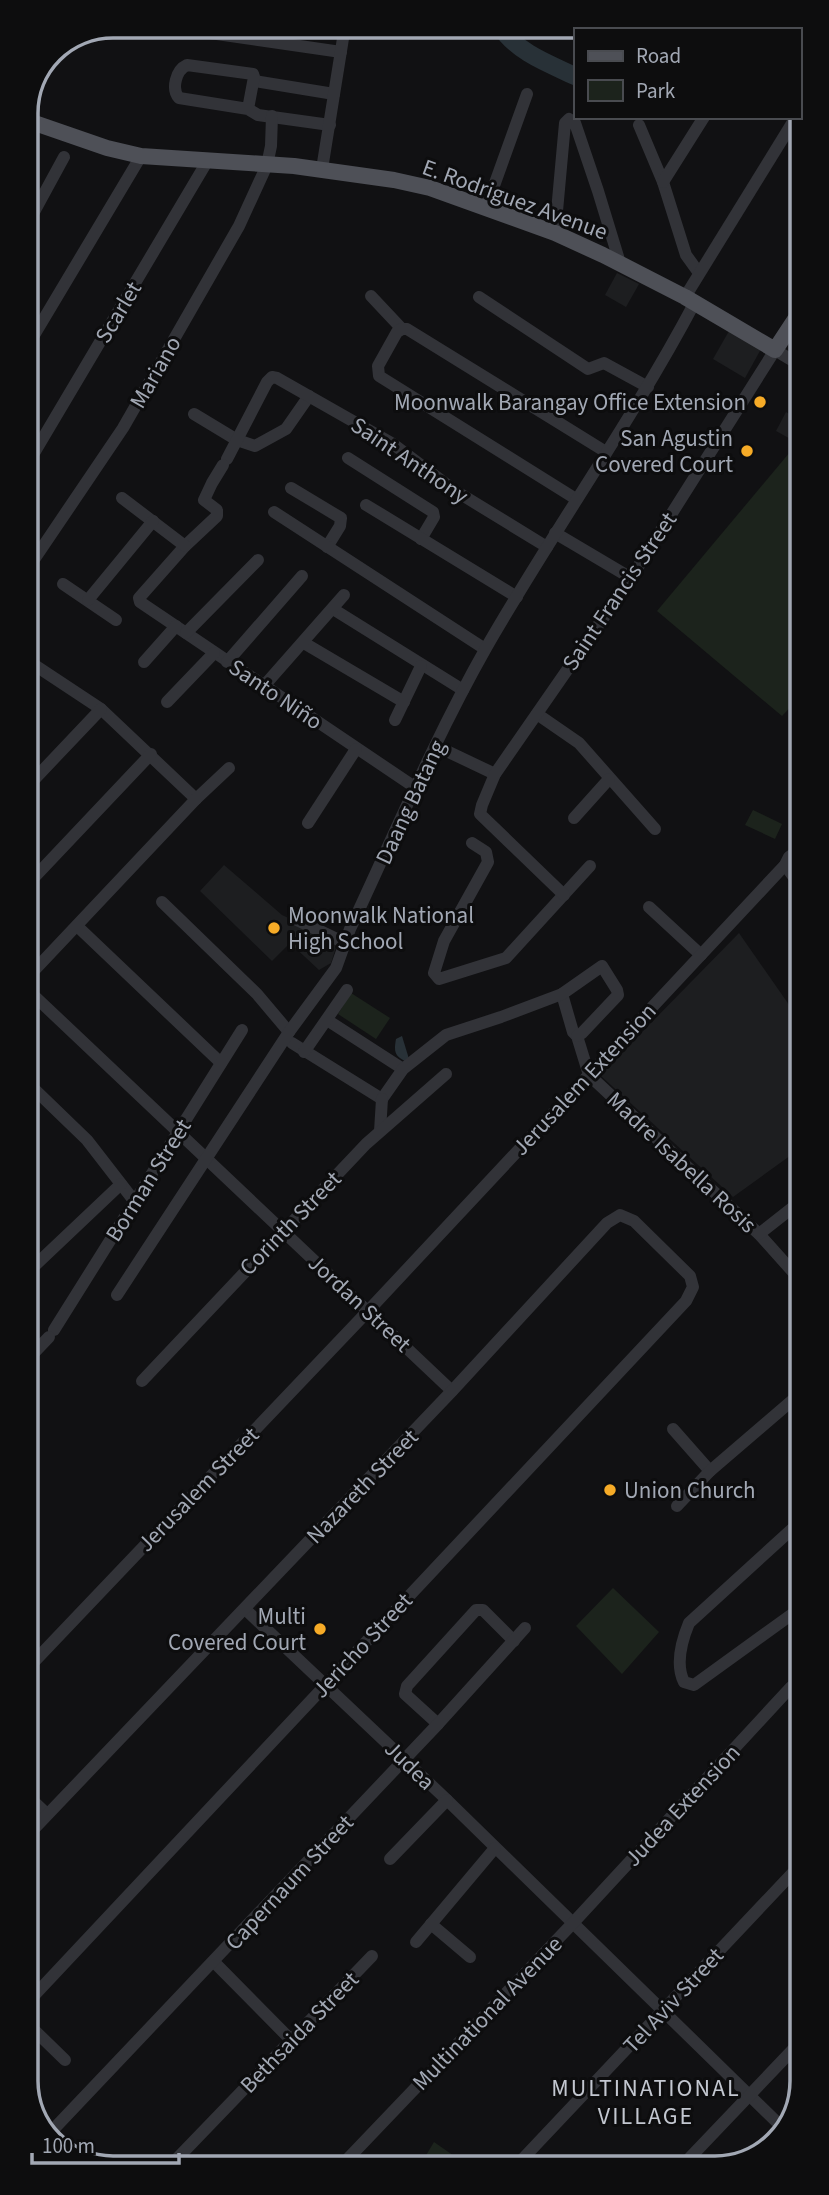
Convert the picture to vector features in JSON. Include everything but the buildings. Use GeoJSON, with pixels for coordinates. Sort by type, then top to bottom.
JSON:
{"type":"FeatureCollection","features":[{"type":"Feature","properties":{"kind":"main road","name":"E. Rodriguez Avenue"},"geometry":{"type":"LineString","coordinates":[[39,124],[107,148],[141,156],[322,169],[418,186],[555,233],[690,300],[775,350]]}},
{"type":"Feature","properties":{"kind":"main road"},"geometry":{"type":"LineString","coordinates":[[775,350],[790,327]]}},
{"type":"Feature","properties":{"kind":"street"},"geometry":{"type":"LineString","coordinates":[[246,38],[341,52]]}},
{"type":"Feature","properties":{"kind":"street"},"geometry":{"type":"LineString","coordinates":[[322,169],[343,38]]}},
{"type":"Feature","properties":{"kind":"street"},"geometry":{"type":"LineString","coordinates":[[248,109],[253,74],[187,65],[179,72],[174,89],[179,98],[330,125]]}},
{"type":"Feature","properties":{"kind":"street"},"geometry":{"type":"LineString","coordinates":[[254,81],[334,94]]}},
{"type":"Feature","properties":{"kind":"street"},"geometry":{"type":"LineString","coordinates":[[486,208],[527,94]]}},
{"type":"Feature","properties":{"kind":"street","name":"Mariano"},"geometry":{"type":"LineString","coordinates":[[39,553],[123,428],[239,226],[267,165],[272,116]]}},
{"type":"Feature","properties":{"kind":"street"},"geometry":{"type":"LineString","coordinates":[[663,182],[703,119]]}},
{"type":"Feature","properties":{"kind":"street"},"geometry":{"type":"LineString","coordinates":[[555,233],[565,123],[571,120],[575,123],[620,263]]}},
{"type":"Feature","properties":{"kind":"street"},"geometry":{"type":"LineString","coordinates":[[639,125],[663,182],[683,247],[699,273]]}},
{"type":"Feature","properties":{"kind":"street","name":"Daang Batang"},"geometry":{"type":"LineString","coordinates":[[117,1295],[206,1158],[336,968],[416,788],[485,649],[648,387],[690,300],[699,273],[790,127]]}},
{"type":"Feature","properties":{"kind":"street"},"geometry":{"type":"LineString","coordinates":[[39,327],[141,156]]}},
{"type":"Feature","properties":{"kind":"street"},"geometry":{"type":"LineString","coordinates":[[39,203],[64,157]]}},
{"type":"Feature","properties":{"kind":"street","name":"Scarlet"},"geometry":{"type":"LineString","coordinates":[[39,445],[208,160]]}},
{"type":"Feature","properties":{"kind":"street"},"geometry":{"type":"LineString","coordinates":[[371,296],[402,329]]}},
{"type":"Feature","properties":{"kind":"street"},"geometry":{"type":"LineString","coordinates":[[479,297],[588,369],[604,363],[648,387]]}},
{"type":"Feature","properties":{"kind":"street"},"geometry":{"type":"LineString","coordinates":[[576,499],[382,378],[377,373],[378,366],[397,332],[407,329],[607,452]]}},
{"type":"Feature","properties":{"kind":"street","name":"E. Rodriguez Avenue"},"geometry":{"type":"LineString","coordinates":[[775,350],[790,359]]}},
{"type":"Feature","properties":{"kind":"street","name":"Saint Francis Street"},"geometry":{"type":"LineString","coordinates":[[564,895],[480,814],[482,805],[495,774],[631,578],[775,350]]}},
{"type":"Feature","properties":{"kind":"street","name":"Saint Anthony"},"geometry":{"type":"LineString","coordinates":[[237,440],[267,382],[272,377],[277,378],[393,444],[454,490],[547,547]]}},
{"type":"Feature","properties":{"kind":"street"},"geometry":{"type":"LineString","coordinates":[[194,414],[237,440],[255,446],[291,424],[309,396]]}},
{"type":"Feature","properties":{"kind":"street"},"geometry":{"type":"LineString","coordinates":[[122,498],[185,546],[218,514],[216,508],[204,500],[237,440]]}},
{"type":"Feature","properties":{"kind":"street"},"geometry":{"type":"LineString","coordinates":[[348,458],[433,512],[434,517],[421,538]]}},
{"type":"Feature","properties":{"kind":"street"},"geometry":{"type":"LineString","coordinates":[[291,488],[341,518],[340,526],[327,547]]}},
{"type":"Feature","properties":{"kind":"street"},"geometry":{"type":"LineString","coordinates":[[366,505],[517,597]]}},
{"type":"Feature","properties":{"kind":"street"},"geometry":{"type":"LineString","coordinates":[[274,512],[485,649]]}},
{"type":"Feature","properties":{"kind":"street"},"geometry":{"type":"LineString","coordinates":[[88,600],[153,521]]}},
{"type":"Feature","properties":{"kind":"street"},"geometry":{"type":"LineString","coordinates":[[555,533],[631,578]]}},
{"type":"Feature","properties":{"kind":"street","name":"Santo Niño"},"geometry":{"type":"LineString","coordinates":[[185,546],[139,598],[140,602],[416,788]]}},
{"type":"Feature","properties":{"kind":"street"},"geometry":{"type":"LineString","coordinates":[[144,662],[258,560]]}},
{"type":"Feature","properties":{"kind":"street"},"geometry":{"type":"LineString","coordinates":[[227,662],[302,576]]}},
{"type":"Feature","properties":{"kind":"street"},"geometry":{"type":"LineString","coordinates":[[63,584],[116,620]]}},
{"type":"Feature","properties":{"kind":"street"},"geometry":{"type":"LineString","coordinates":[[263,687],[344,595]]}},
{"type":"Feature","properties":{"kind":"street"},"geometry":{"type":"LineString","coordinates":[[332,609],[463,690]]}},
{"type":"Feature","properties":{"kind":"street"},"geometry":{"type":"LineString","coordinates":[[304,643],[404,702]]}},
{"type":"Feature","properties":{"kind":"street"},"geometry":{"type":"LineString","coordinates":[[167,702],[214,653]]}},
{"type":"Feature","properties":{"kind":"street"},"geometry":{"type":"LineString","coordinates":[[395,720],[421,666]]}},
{"type":"Feature","properties":{"kind":"street"},"geometry":{"type":"LineString","coordinates":[[39,668],[101,709],[197,799]]}},
{"type":"Feature","properties":{"kind":"street"},"geometry":{"type":"LineString","coordinates":[[39,775],[101,709]]}},
{"type":"Feature","properties":{"kind":"street"},"geometry":{"type":"LineString","coordinates":[[537,714],[575,739],[655,829]]}},
{"type":"Feature","properties":{"kind":"street"},"geometry":{"type":"LineString","coordinates":[[436,746],[495,774]]}},
{"type":"Feature","properties":{"kind":"street"},"geometry":{"type":"LineString","coordinates":[[308,822],[356,749]]}},
{"type":"Feature","properties":{"kind":"street"},"geometry":{"type":"LineString","coordinates":[[39,872],[151,754]]}},
{"type":"Feature","properties":{"kind":"street"},"geometry":{"type":"LineString","coordinates":[[39,966],[229,768]]}},
{"type":"Feature","properties":{"kind":"street"},"geometry":{"type":"LineString","coordinates":[[574,818],[609,779]]}},
{"type":"Feature","properties":{"kind":"street"},"geometry":{"type":"LineString","coordinates":[[472,843],[486,852],[488,862],[441,947],[434,970],[436,978],[442,979],[506,958],[590,866]]}},
{"type":"Feature","properties":{"kind":"street","name":"Jerusalem Extension"},"geometry":{"type":"LineString","coordinates":[[368,1311],[785,865],[790,856]]}},
{"type":"Feature","properties":{"kind":"street"},"geometry":{"type":"LineString","coordinates":[[785,865],[790,872]]}},
{"type":"Feature","properties":{"kind":"street"},"geometry":{"type":"LineString","coordinates":[[162,902],[257,994],[304,1052],[382,1099]]}},
{"type":"Feature","properties":{"kind":"street"},"geometry":{"type":"LineString","coordinates":[[649,907],[701,955]]}},
{"type":"Feature","properties":{"kind":"street"},"geometry":{"type":"LineString","coordinates":[[293,918],[345,943]]}},
{"type":"Feature","properties":{"kind":"street"},"geometry":{"type":"LineString","coordinates":[[77,926],[221,1063]]}},
{"type":"Feature","properties":{"kind":"street"},"geometry":{"type":"LineString","coordinates":[[380,1131],[382,1099],[403,1069],[446,1035],[562,994],[601,966],[618,995],[577,1036]]}},
{"type":"Feature","properties":{"kind":"street"},"geometry":{"type":"LineString","coordinates":[[304,1052],[347,990]]}},
{"type":"Feature","properties":{"kind":"street"},"geometry":{"type":"LineString","coordinates":[[562,994],[589,1074]]}},
{"type":"Feature","properties":{"kind":"street","name":"Jordan Street"},"geometry":{"type":"LineString","coordinates":[[39,1000],[452,1391]]}},
{"type":"Feature","properties":{"kind":"street"},"geometry":{"type":"LineString","coordinates":[[327,1020],[403,1069]]}},
{"type":"Feature","properties":{"kind":"street","name":"Borman Street"},"geometry":{"type":"LineString","coordinates":[[38,1348],[52,1334],[242,1030]]}},
{"type":"Feature","properties":{"kind":"street","name":"Corinth Street"},"geometry":{"type":"LineString","coordinates":[[142,1381],[380,1131],[446,1074]]}},
{"type":"Feature","properties":{"kind":"street","name":"Madre Isabella Rosis"},"geometry":{"type":"LineString","coordinates":[[589,1074],[759,1234],[790,1269]]}},
{"type":"Feature","properties":{"kind":"street"},"geometry":{"type":"LineString","coordinates":[[39,1093],[80,1133],[135,1202]]}},
{"type":"Feature","properties":{"kind":"street"},"geometry":{"type":"LineString","coordinates":[[38,1262],[121,1184]]}},
{"type":"Feature","properties":{"kind":"street"},"geometry":{"type":"LineString","coordinates":[[759,1234],[790,1209]]}},
{"type":"Feature","properties":{"kind":"street","name":"Nazareth Street"},"geometry":{"type":"LineString","coordinates":[[38,1824],[452,1391],[613,1218],[620,1215],[634,1220],[690,1276],[693,1287]]}},
{"type":"Feature","properties":{"kind":"street","name":"Jericho Street"},"geometry":{"type":"LineString","coordinates":[[38,1991],[685,1300],[693,1287]]}},
{"type":"Feature","properties":{"kind":"street","name":"Jerusalem Street"},"geometry":{"type":"LineString","coordinates":[[38,1657],[368,1311]]}},
{"type":"Feature","properties":{"kind":"street"},"geometry":{"type":"LineString","coordinates":[[677,1506],[710,1471],[790,1402]]}},
{"type":"Feature","properties":{"kind":"street"},"geometry":{"type":"LineString","coordinates":[[673,1429],[710,1471]]}},
{"type":"Feature","properties":{"kind":"street"},"geometry":{"type":"LineString","coordinates":[[790,1531],[689,1623],[682,1639],[679,1673],[684,1682],[694,1685],[790,1616]]}},
{"type":"Feature","properties":{"kind":"street","name":"Judea"},"geometry":{"type":"LineString","coordinates":[[245,1609],[573,1923]]}},
{"type":"Feature","properties":{"kind":"street"},"geometry":{"type":"LineString","coordinates":[[438,1724],[405,1694],[407,1686],[476,1610],[483,1610],[514,1641]]}},
{"type":"Feature","properties":{"kind":"street","name":"Capernaum Street"},"geometry":{"type":"LineString","coordinates":[[55,2128],[438,1724],[525,1628]]}},
{"type":"Feature","properties":{"kind":"street","name":"Judea Extension"},"geometry":{"type":"LineString","coordinates":[[573,1923],[790,1688]]}},
{"type":"Feature","properties":{"kind":"street"},"geometry":{"type":"LineString","coordinates":[[390,1859],[447,1800]]}},
{"type":"Feature","properties":{"kind":"street"},"geometry":{"type":"LineString","coordinates":[[38,1806],[47,1814]]}},
{"type":"Feature","properties":{"kind":"street"},"geometry":{"type":"LineString","coordinates":[[416,1942],[495,1848]]}},
{"type":"Feature","properties":{"kind":"street","name":"Tel Aviv Street"},"geometry":{"type":"LineString","coordinates":[[525,2156],[790,1876]]}},
{"type":"Feature","properties":{"kind":"street","name":"Multinational Avenue"},"geometry":{"type":"LineString","coordinates":[[351,2156],[573,1923],[778,2123]]}},
{"type":"Feature","properties":{"kind":"street"},"geometry":{"type":"LineString","coordinates":[[431,1924],[470,1957]]}},
{"type":"Feature","properties":{"kind":"street","name":"Bethsaida Street"},"geometry":{"type":"LineString","coordinates":[[180,2156],[372,1956]]}},
{"type":"Feature","properties":{"kind":"street"},"geometry":{"type":"LineString","coordinates":[[214,1962],[292,2041]]}},
{"type":"Feature","properties":{"kind":"street"},"geometry":{"type":"LineString","coordinates":[[38,2034],[65,2060]]}},
{"type":"Feature","properties":{"kind":"street"},"geometry":{"type":"LineString","coordinates":[[692,2156],[790,2053]]}},
{"type":"Feature","properties":{"kind":"shaded area"},"geometry":{"type":"Polygon","coordinates":[[[617,273],[639,284],[626,307],[605,295],[617,273]]]}},
{"type":"Feature","properties":{"kind":"shaded area"},"geometry":{"type":"Polygon","coordinates":[[[729,331],[761,349],[745,378],[713,359],[729,331]]]}},
{"type":"Feature","properties":{"kind":"shaded area"},"geometry":{"type":"Polygon","coordinates":[[[786,412],[790,414],[790,439],[776,431],[786,412]]]}},
{"type":"Feature","properties":{"kind":"shaded area","name":"Moonwalk National High School"},"geometry":{"type":"Polygon","coordinates":[[[224,865],[282,915],[338,941],[331,963],[319,970],[290,943],[272,961],[200,891],[224,865]]]}},
{"type":"Feature","properties":{"kind":"shaded area"},"geometry":{"type":"Polygon","coordinates":[[[739,933],[790,1006],[790,1156],[733,1197],[600,1075],[739,933]]]}},
{"type":"Feature","properties":{"kind":"shaded area"},"geometry":{"type":"Polygon","coordinates":[[[402,1036],[409,1059],[405,1061],[397,1055],[395,1049],[396,1039],[402,1036]]]}},
{"type":"Feature","properties":{"kind":"green space"},"geometry":{"type":"Polygon","coordinates":[[[790,452],[790,708],[782,716],[657,611],[790,452]]]}},
{"type":"Feature","properties":{"kind":"green space"},"geometry":{"type":"Polygon","coordinates":[[[753,810],[782,824],[775,839],[745,825],[753,810]]]}},
{"type":"Feature","properties":{"kind":"green space"},"geometry":{"type":"Polygon","coordinates":[[[351,993],[390,1018],[376,1039],[338,1014],[351,993]]]}},
{"type":"Feature","properties":{"kind":"green space"},"geometry":{"type":"Polygon","coordinates":[[[613,1588],[659,1632],[622,1674],[576,1626],[613,1588]]]}},
{"type":"Feature","properties":{"kind":"green space"},"geometry":{"type":"Polygon","coordinates":[[[434,2142],[454,2156],[426,2156],[434,2142]]]}},
{"type":"Feature","properties":{"kind":"waterway"},"geometry":{"type":"LineString","coordinates":[[511,39],[544,62],[574,76]]}},
{"type":"Feature","properties":{"kind":"place","name":"Moonwalk Barangay Office Extension"},"geometry":{"type":"Point","coordinates":[760,402]}},
{"type":"Feature","properties":{"kind":"place","name":"San Agustin Covered Court"},"geometry":{"type":"Point","coordinates":[747,451]}},
{"type":"Feature","properties":{"kind":"place","name":"Moonwalk National High School"},"geometry":{"type":"Point","coordinates":[274,928]}},
{"type":"Feature","properties":{"kind":"place","name":"Union Church"},"geometry":{"type":"Point","coordinates":[610,1490]}},
{"type":"Feature","properties":{"kind":"place","name":"Multi Covered Court"},"geometry":{"type":"Point","coordinates":[320,1629]}},
{"type":"Feature","properties":{"kind":"district","name":"MULTINATIONAL VILLAGE"},"geometry":{"type":"Point","coordinates":[646,2102]}}]}
